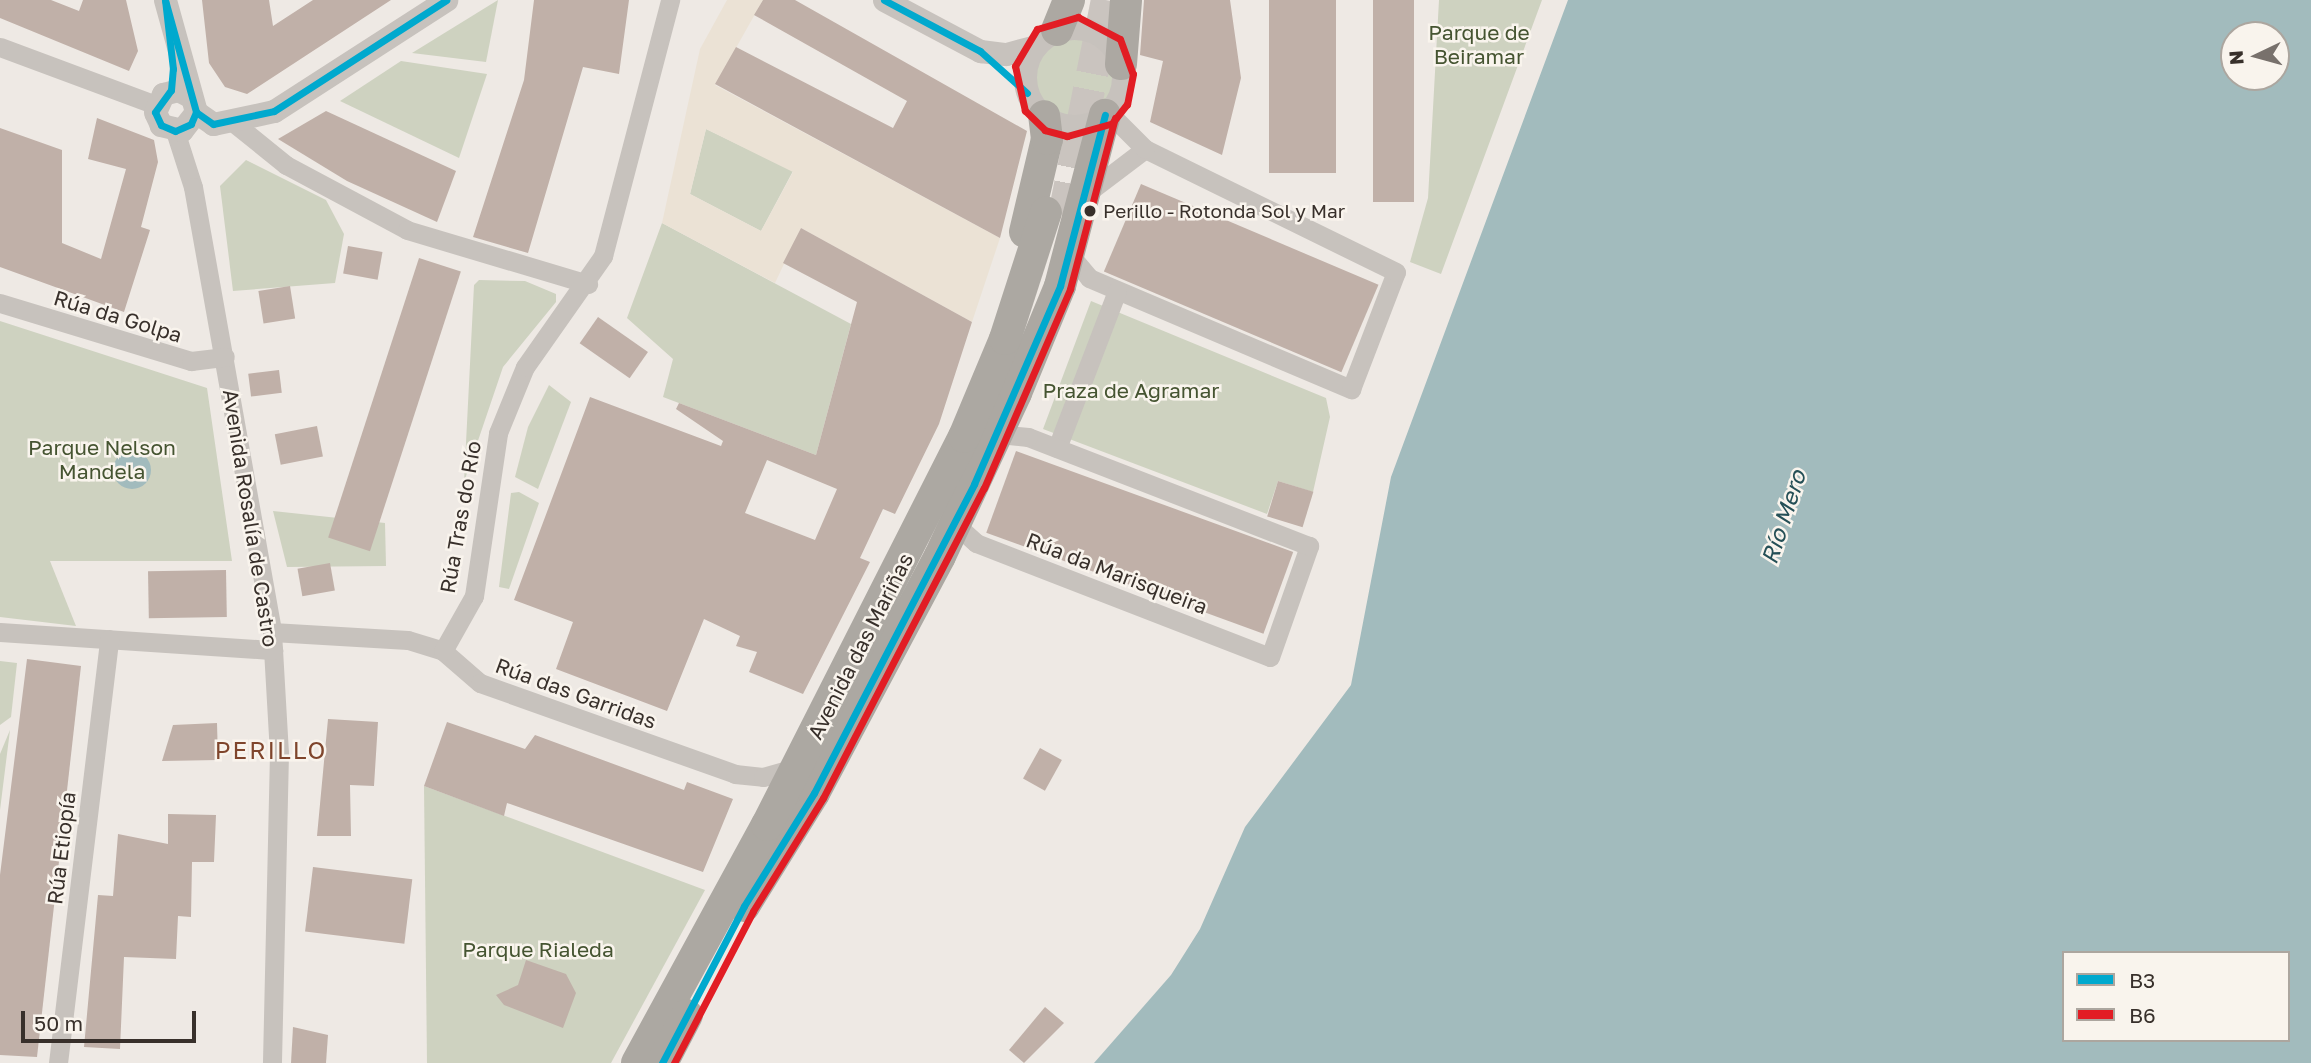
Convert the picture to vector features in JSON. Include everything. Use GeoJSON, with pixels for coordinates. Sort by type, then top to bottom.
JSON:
{"type":"FeatureCollection","features":[{"type":"Feature","properties":{"kind":"highway"},"geometry":{"type":"LineString","coordinates":[[1046,38],[1069,0]]}},
{"type":"Feature","properties":{"kind":"highway"},"geometry":{"type":"LineString","coordinates":[[1121,64],[1126,0]]}},
{"type":"Feature","properties":{"kind":"highway"},"geometry":{"type":"LineString","coordinates":[[744,866],[787,770],[974,386],[1032,211],[1047,139],[1035,104]]}},
{"type":"Feature","properties":{"kind":"highway"},"geometry":{"type":"LineString","coordinates":[[744,906],[820,782],[997,434],[1070,255],[1106,114]]}},
{"type":"Feature","properties":{"kind":"highway","name":"Avenida das Mariñas"},"geometry":{"type":"LineString","coordinates":[[637,1063],[744,866],[964,437],[1055,214],[1007,379],[953,497],[662,1063]]}},
{"type":"Feature","properties":{"kind":"street","name":"Avenida Rosalía de Castro"},"geometry":{"type":"LineString","coordinates":[[164,0],[170,26],[180,110],[225,357],[272,641],[279,766],[272,1063]]}},
{"type":"Feature","properties":{"kind":"street"},"geometry":{"type":"LineString","coordinates":[[0,47],[213,124],[234,122],[274,111],[446,0]]}},
{"type":"Feature","properties":{"kind":"street","name":"Rúa Tras do Río"},"geometry":{"type":"LineString","coordinates":[[443,651],[474,596],[498,433],[525,367],[588,284],[610,233],[670,0]]}},
{"type":"Feature","properties":{"kind":"street"},"geometry":{"type":"LineString","coordinates":[[884,0],[979,51],[1035,104],[1077,126],[1106,114],[1121,91],[1121,64],[1096,33],[1046,38],[1006,54],[979,51]]}},
{"type":"Feature","properties":{"kind":"street"},"geometry":{"type":"LineString","coordinates":[[1035,104],[1025,68],[1046,38]]}},
{"type":"Feature","properties":{"kind":"street"},"geometry":{"type":"LineString","coordinates":[[1070,255],[1080,272],[1117,291],[1351,389],[1396,272],[1145,149],[1106,114]]}},
{"type":"Feature","properties":{"kind":"street"},"geometry":{"type":"LineString","coordinates":[[234,122],[286,165],[407,230],[588,284]]}},
{"type":"Feature","properties":{"kind":"street"},"geometry":{"type":"LineString","coordinates":[[1087,193],[1145,149]]}},
{"type":"Feature","properties":{"kind":"street"},"geometry":{"type":"LineString","coordinates":[[997,434],[1015,433],[1057,448],[1117,291]]}},
{"type":"Feature","properties":{"kind":"street","name":"Rúa da Golpa"},"geometry":{"type":"LineString","coordinates":[[0,303],[191,361],[225,357]]}},
{"type":"Feature","properties":{"kind":"street","name":"Rúa da Marisqueira"},"geometry":{"type":"LineString","coordinates":[[954,523],[976,543],[1270,657],[1309,546],[1057,448]]}},
{"type":"Feature","properties":{"kind":"street"},"geometry":{"type":"LineString","coordinates":[[0,632],[110,639],[272,641]]}},
{"type":"Feature","properties":{"kind":"street","name":"Rúa Etiopía"},"geometry":{"type":"LineString","coordinates":[[58,1063],[110,639]]}},
{"type":"Feature","properties":{"kind":"street","name":"Rúa das Garridas"},"geometry":{"type":"LineString","coordinates":[[272,641],[408,640],[443,651],[480,683],[735,774],[763,777],[787,770]]}},
{"type":"Feature","properties":{"kind":"green space"},"geometry":{"type":"Polygon","coordinates":[[[498,0],[486,62],[412,53],[498,0]]]}},
{"type":"Feature","properties":{"kind":"green space","name":"Parque de Beiramar"},"geometry":{"type":"Polygon","coordinates":[[[1439,0],[1542,0],[1441,274],[1410,262],[1428,198],[1439,0]]]}},
{"type":"Feature","properties":{"kind":"green space"},"geometry":{"type":"Polygon","coordinates":[[[1075,38],[1090,41],[1102,50],[1111,62],[1114,77],[1111,92],[1102,104],[1090,113],[1075,116],[1060,113],[1048,104],[1039,92],[1036,77],[1039,62],[1048,50],[1060,41],[1075,38]]]}},
{"type":"Feature","properties":{"kind":"green space"},"geometry":{"type":"Polygon","coordinates":[[[401,61],[487,74],[459,158],[340,101],[401,61]]]}},
{"type":"Feature","properties":{"kind":"green space"},"geometry":{"type":"Polygon","coordinates":[[[706,129],[793,171],[761,231],[690,194],[706,129]]]}},
{"type":"Feature","properties":{"kind":"green space"},"geometry":{"type":"Polygon","coordinates":[[[246,160],[326,200],[344,234],[335,283],[233,291],[220,186],[246,160]]]}},
{"type":"Feature","properties":{"kind":"green space"},"geometry":{"type":"Polygon","coordinates":[[[662,223],[851,324],[816,455],[663,397],[673,359],[627,318],[662,223]]]}},
{"type":"Feature","properties":{"kind":"green space"},"geometry":{"type":"Polygon","coordinates":[[[479,280],[525,281],[556,294],[556,302],[503,367],[464,482],[474,285],[479,280]]]}},
{"type":"Feature","properties":{"kind":"green space","name":"Praza de Agramar"},"geometry":{"type":"Polygon","coordinates":[[[1091,301],[1326,398],[1330,417],[1313,492],[1278,481],[1267,514],[1043,429],[1091,301]]]}},
{"type":"Feature","properties":{"kind":"green space","name":"Parque Nelson Mandela"},"geometry":{"type":"Polygon","coordinates":[[[0,321],[207,388],[232,561],[50,561],[76,626],[0,617],[0,321]]]}},
{"type":"Feature","properties":{"kind":"green space"},"geometry":{"type":"Polygon","coordinates":[[[549,385],[571,402],[538,489],[515,477],[528,427],[549,385]]]}},
{"type":"Feature","properties":{"kind":"green space"},"geometry":{"type":"Polygon","coordinates":[[[519,492],[539,503],[509,589],[499,587],[511,493],[519,492]]]}},
{"type":"Feature","properties":{"kind":"green space"},"geometry":{"type":"Polygon","coordinates":[[[273,511],[385,523],[386,566],[287,567],[273,511]]]}},
{"type":"Feature","properties":{"kind":"green space"},"geometry":{"type":"Polygon","coordinates":[[[0,661],[17,663],[11,717],[0,725],[0,661]]]}},
{"type":"Feature","properties":{"kind":"green space"},"geometry":{"type":"Polygon","coordinates":[[[10,730],[0,810],[0,754],[10,730]]]}},
{"type":"Feature","properties":{"kind":"green space","name":"Parque Rialeda"},"geometry":{"type":"Polygon","coordinates":[[[424,786],[705,890],[611,1063],[427,1063],[424,786]]]}},
{"type":"Feature","properties":{"kind":"shaded area"},"geometry":{"type":"Polygon","coordinates":[[[727,0],[763,0],[715,85],[1000,238],[972,322],[801,228],[775,283],[662,223],[700,49],[727,0]],[[706,129],[690,194],[761,231],[793,172],[706,129]]]}},
{"type":"Feature","properties":{"kind":"water","name":"Río Mero"},"geometry":{"type":"Polygon","coordinates":[[[1568,0],[2311,0],[2311,1063],[1094,1063],[1171,975],[1200,929],[1245,827],[1351,685],[1391,477],[1568,0]]]}},
{"type":"Feature","properties":{"kind":"water"},"geometry":{"type":"Polygon","coordinates":[[[132,451],[145,457],[151,470],[145,483],[132,489],[119,483],[113,470],[119,457],[132,451]]]}},
{"type":"Feature","properties":{"kind":"building"},"geometry":{"type":"Polygon","coordinates":[[[0,0],[51,0],[79,11],[83,0],[126,0],[138,51],[129,71],[0,18],[0,0]]]}},
{"type":"Feature","properties":{"kind":"building"},"geometry":{"type":"Polygon","coordinates":[[[202,0],[269,0],[273,26],[313,0],[391,0],[247,94],[225,87],[209,63],[202,0]]]}},
{"type":"Feature","properties":{"kind":"building"},"geometry":{"type":"Polygon","coordinates":[[[534,0],[629,0],[619,74],[583,67],[528,253],[473,237],[524,80],[534,0]]]}},
{"type":"Feature","properties":{"kind":"building"},"geometry":{"type":"Polygon","coordinates":[[[763,0],[795,0],[1027,131],[1000,238],[715,84],[736,47],[893,128],[907,101],[754,15],[763,0]]]}},
{"type":"Feature","properties":{"kind":"building"},"geometry":{"type":"Polygon","coordinates":[[[1144,0],[1230,0],[1241,78],[1222,155],[1150,122],[1163,61],[1140,55],[1144,0]]]}},
{"type":"Feature","properties":{"kind":"building"},"geometry":{"type":"Polygon","coordinates":[[[1269,0],[1336,0],[1336,173],[1269,173],[1269,0]]]}},
{"type":"Feature","properties":{"kind":"building"},"geometry":{"type":"Polygon","coordinates":[[[1373,0],[1414,0],[1414,202],[1373,202],[1373,0]]]}},
{"type":"Feature","properties":{"kind":"building"},"geometry":{"type":"Polygon","coordinates":[[[326,111],[456,171],[437,222],[347,181],[278,139],[326,111]]]}},
{"type":"Feature","properties":{"kind":"building"},"geometry":{"type":"Polygon","coordinates":[[[97,118],[154,140],[158,162],[141,227],[150,230],[124,312],[0,267],[0,128],[62,150],[62,243],[101,259],[126,169],[88,159],[97,118]]]}},
{"type":"Feature","properties":{"kind":"building"},"geometry":{"type":"Polygon","coordinates":[[[1141,184],[1378,285],[1341,372],[1104,271],[1141,184]]]}},
{"type":"Feature","properties":{"kind":"building"},"geometry":{"type":"Polygon","coordinates":[[[801,228],[972,322],[939,424],[895,514],[883,509],[860,558],[870,562],[803,694],[749,672],[757,652],[736,646],[740,636],[704,619],[667,711],[556,669],[573,622],[514,600],[590,397],[721,446],[723,441],[676,409],[679,403],[816,455],[857,302],[783,263],[801,228]],[[767,460],[745,513],[815,540],[837,489],[767,460]]]}},
{"type":"Feature","properties":{"kind":"building"},"geometry":{"type":"Polygon","coordinates":[[[348,246],[382,252],[378,280],[343,274],[348,246]]]}},
{"type":"Feature","properties":{"kind":"building"},"geometry":{"type":"Polygon","coordinates":[[[419,258],[461,272],[370,551],[328,538],[419,258]]]}},
{"type":"Feature","properties":{"kind":"building"},"geometry":{"type":"Polygon","coordinates":[[[290,286],[295,319],[264,324],[258,291],[290,286]]]}},
{"type":"Feature","properties":{"kind":"building"},"geometry":{"type":"Polygon","coordinates":[[[598,317],[648,352],[630,378],[580,343],[598,317]]]}},
{"type":"Feature","properties":{"kind":"building"},"geometry":{"type":"Polygon","coordinates":[[[279,370],[282,393],[251,397],[248,374],[279,370]]]}},
{"type":"Feature","properties":{"kind":"building"},"geometry":{"type":"Polygon","coordinates":[[[317,426],[323,456],[281,465],[275,434],[317,426]]]}},
{"type":"Feature","properties":{"kind":"building"},"geometry":{"type":"Polygon","coordinates":[[[1016,451],[1293,552],[1263,634],[986,533],[1016,451]]]}},
{"type":"Feature","properties":{"kind":"building"},"geometry":{"type":"Polygon","coordinates":[[[1278,481],[1313,492],[1303,527],[1267,516],[1278,481]]]}},
{"type":"Feature","properties":{"kind":"building"},"geometry":{"type":"Polygon","coordinates":[[[330,563],[335,591],[302,596],[298,569],[330,563]]]}},
{"type":"Feature","properties":{"kind":"building"},"geometry":{"type":"Polygon","coordinates":[[[226,570],[227,617],[149,618],[148,571],[226,570]]]}},
{"type":"Feature","properties":{"kind":"building"},"geometry":{"type":"Polygon","coordinates":[[[27,659],[81,666],[37,1057],[0,1055],[0,875],[27,659]]]}},
{"type":"Feature","properties":{"kind":"building"},"geometry":{"type":"Polygon","coordinates":[[[328,719],[378,722],[374,786],[350,785],[351,836],[317,836],[328,719]]]}},
{"type":"Feature","properties":{"kind":"building"},"geometry":{"type":"Polygon","coordinates":[[[447,722],[525,749],[535,735],[684,790],[687,782],[733,799],[703,872],[507,803],[504,816],[424,786],[447,722]]]}},
{"type":"Feature","properties":{"kind":"building"},"geometry":{"type":"Polygon","coordinates":[[[217,723],[218,760],[162,761],[173,725],[217,723]]]}},
{"type":"Feature","properties":{"kind":"building"},"geometry":{"type":"Polygon","coordinates":[[[1040,748],[1062,760],[1045,791],[1023,779],[1040,748]]]}},
{"type":"Feature","properties":{"kind":"building"},"geometry":{"type":"Polygon","coordinates":[[[168,814],[216,815],[214,862],[192,862],[191,917],[178,916],[176,959],[124,957],[120,1049],[84,1047],[98,895],[113,896],[118,834],[168,844],[168,814]]]}},
{"type":"Feature","properties":{"kind":"building"},"geometry":{"type":"Polygon","coordinates":[[[313,867],[412,879],[404,944],[305,932],[313,867]]]}},
{"type":"Feature","properties":{"kind":"building"},"geometry":{"type":"Polygon","coordinates":[[[526,960],[566,974],[576,993],[563,1028],[504,1005],[496,995],[518,985],[526,960]]]}},
{"type":"Feature","properties":{"kind":"building"},"geometry":{"type":"Polygon","coordinates":[[[1045,1007],[1064,1023],[1024,1063],[1009,1050],[1045,1007]]]}},
{"type":"Feature","properties":{"kind":"building"},"geometry":{"type":"Polygon","coordinates":[[[293,1027],[328,1035],[326,1063],[291,1063],[293,1027]]]}},
{"type":"Feature","properties":{"kind":"tunnel"},"geometry":{"type":"LineString","coordinates":[[1064,215],[1107,0]]}},
{"type":"Feature","properties":{"kind":"transit line","name":"B3"},"geometry":{"type":"LineString","coordinates":[[165,0],[196,112],[191,124],[175,131],[161,125],[155,112],[171,90],[173,69],[165,0]]}},
{"type":"Feature","properties":{"kind":"transit line","name":"B3"},"geometry":{"type":"LineString","coordinates":[[196,112],[213,124],[274,111],[446,0]]}},
{"type":"Feature","properties":{"kind":"transit line","name":"B3"},"geometry":{"type":"LineString","coordinates":[[884,0],[980,51],[1027,93]]}},
{"type":"Feature","properties":{"kind":"transit line","name":"B6"},"geometry":{"type":"LineString","coordinates":[[1110,124],[1067,136],[1045,130],[1025,111],[1015,66],[1037,29],[1078,17],[1120,39],[1133,74],[1127,104],[1113,122]]}},
{"type":"Feature","properties":{"kind":"transit line","name":"B3"},"geometry":{"type":"LineString","coordinates":[[662,1063],[744,906],[814,793],[974,484],[1060,286],[1105,115]]}},
{"type":"Feature","properties":{"kind":"transit line","name":"B6"},"geometry":{"type":"LineString","coordinates":[[674,1063],[753,911],[823,798],[984,488],[1070,289],[1115,118]]}},
{"type":"Feature","properties":{"kind":"place","name":"Perillo - Rotonda Sol y Mar"},"geometry":{"type":"Point","coordinates":[1090,211]}},
{"type":"Feature","properties":{"kind":"district","name":"PERILLO"},"geometry":{"type":"Point","coordinates":[271,750]}}]}
